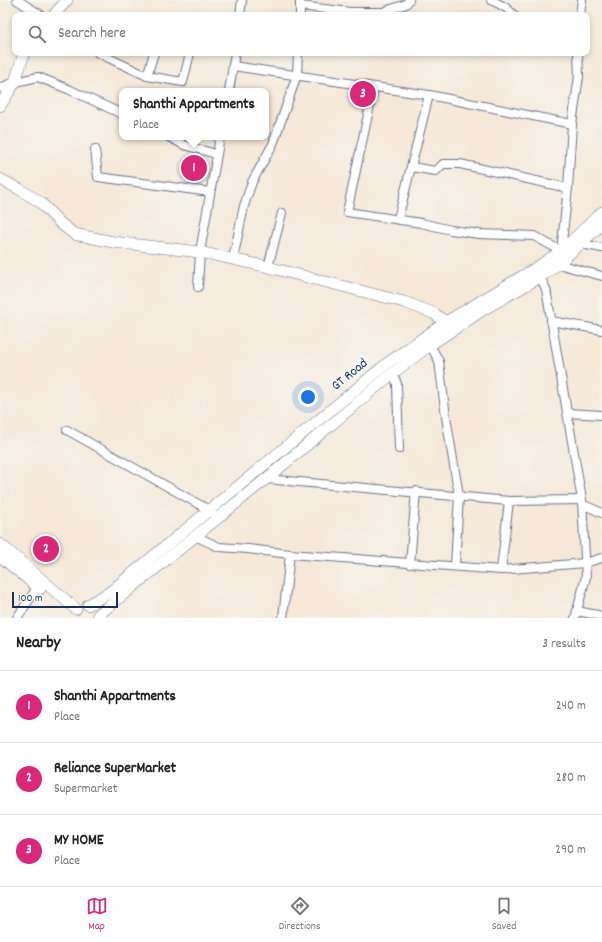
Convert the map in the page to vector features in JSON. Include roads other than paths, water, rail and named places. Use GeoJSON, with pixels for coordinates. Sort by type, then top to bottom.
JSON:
{"type":"FeatureCollection","features":[{"type":"Feature","properties":{"kind":"main road"},"geometry":{"type":"LineString","coordinates":[[57,12],[67,0]]}},
{"type":"Feature","properties":{"kind":"main road"},"geometry":{"type":"LineString","coordinates":[[0,106],[15,82],[23,56]]}},
{"type":"Feature","properties":{"kind":"main road"},"geometry":{"type":"LineString","coordinates":[[0,179],[40,202],[60,223],[74,234],[113,242],[200,252],[268,267],[404,302],[434,313],[446,322]]}},
{"type":"Feature","properties":{"kind":"main road","name":"GT Road"},"geometry":{"type":"LineString","coordinates":[[74,614],[82,605],[88,605],[110,592],[250,478],[388,362],[446,322],[536,268],[561,251],[602,212]]}},
{"type":"Feature","properties":{"kind":"main road"},"geometry":{"type":"LineString","coordinates":[[88,605],[95,609],[98,617],[393,373],[430,345],[486,308],[540,277],[558,264],[602,224]]}},
{"type":"Feature","properties":{"kind":"main road"},"geometry":{"type":"LineString","coordinates":[[0,544],[40,584],[74,614]]}},
{"type":"Feature","properties":{"kind":"main road"},"geometry":{"type":"LineString","coordinates":[[0,556],[40,584]]}},
{"type":"Feature","properties":{"kind":"street"},"geometry":{"type":"LineString","coordinates":[[17,0],[36,12]]}},
{"type":"Feature","properties":{"kind":"street"},"geometry":{"type":"LineString","coordinates":[[240,12],[242,0]]}},
{"type":"Feature","properties":{"kind":"street"},"geometry":{"type":"LineString","coordinates":[[300,3],[350,12],[383,12],[406,4],[409,0]]}},
{"type":"Feature","properties":{"kind":"street"},"geometry":{"type":"LineString","coordinates":[[491,0],[505,7],[511,12]]}},
{"type":"Feature","properties":{"kind":"street"},"geometry":{"type":"LineString","coordinates":[[580,12],[582,0]]}},
{"type":"Feature","properties":{"kind":"street"},"geometry":{"type":"LineString","coordinates":[[104,56],[147,76],[183,82],[189,56]]}},
{"type":"Feature","properties":{"kind":"street"},"geometry":{"type":"LineString","coordinates":[[147,76],[153,56]]}},
{"type":"Feature","properties":{"kind":"street"},"geometry":{"type":"LineString","coordinates":[[229,88],[235,56]]}},
{"type":"Feature","properties":{"kind":"street"},"geometry":{"type":"LineString","coordinates":[[233,259],[244,206],[252,182],[273,144],[297,76],[298,56]]}},
{"type":"Feature","properties":{"kind":"street"},"geometry":{"type":"LineString","coordinates":[[374,87],[347,212],[398,219],[479,234],[534,236],[561,251],[568,188],[572,124],[579,76],[578,56]]}},
{"type":"Feature","properties":{"kind":"street"},"geometry":{"type":"LineString","coordinates":[[233,66],[429,95],[572,124]]}},
{"type":"Feature","properties":{"kind":"street"},"geometry":{"type":"LineString","coordinates":[[0,88],[15,82],[38,77],[119,113]]}},
{"type":"Feature","properties":{"kind":"street"},"geometry":{"type":"LineString","coordinates":[[398,219],[429,95]]}},
{"type":"Feature","properties":{"kind":"street"},"geometry":{"type":"LineString","coordinates":[[175,140],[184,145],[216,154]]}},
{"type":"Feature","properties":{"kind":"street"},"geometry":{"type":"LineString","coordinates":[[198,287],[200,252],[219,140]]}},
{"type":"Feature","properties":{"kind":"street"},"geometry":{"type":"LineString","coordinates":[[95,149],[98,177],[210,192]]}},
{"type":"Feature","properties":{"kind":"street"},"geometry":{"type":"LineString","coordinates":[[411,167],[436,171],[443,164],[460,164],[568,188]]}},
{"type":"Feature","properties":{"kind":"street"},"geometry":{"type":"LineString","coordinates":[[268,267],[282,213]]}},
{"type":"Feature","properties":{"kind":"street"},"geometry":{"type":"LineString","coordinates":[[581,244],[602,248]]}},
{"type":"Feature","properties":{"kind":"street"},"geometry":{"type":"LineString","coordinates":[[558,264],[602,276]]}},
{"type":"Feature","properties":{"kind":"street"},"geometry":{"type":"LineString","coordinates":[[540,277],[546,289],[582,502],[586,577],[576,614],[602,616]]}},
{"type":"Feature","properties":{"kind":"street"},"geometry":{"type":"LineString","coordinates":[[551,322],[602,330]]}},
{"type":"Feature","properties":{"kind":"street"},"geometry":{"type":"LineString","coordinates":[[430,345],[439,361],[446,417],[459,496],[455,566]]}},
{"type":"Feature","properties":{"kind":"street"},"geometry":{"type":"LineString","coordinates":[[393,373],[397,384],[399,449]]}},
{"type":"Feature","properties":{"kind":"street"},"geometry":{"type":"LineString","coordinates":[[567,413],[602,415]]}},
{"type":"Feature","properties":{"kind":"street"},"geometry":{"type":"LineString","coordinates":[[67,430],[209,510],[216,519]]}},
{"type":"Feature","properties":{"kind":"street"},"geometry":{"type":"LineString","coordinates":[[266,479],[416,491],[509,501],[582,502],[602,513]]}},
{"type":"Feature","properties":{"kind":"street"},"geometry":{"type":"LineString","coordinates":[[410,564],[416,491]]}},
{"type":"Feature","properties":{"kind":"street"},"geometry":{"type":"LineString","coordinates":[[501,570],[509,501]]}},
{"type":"Feature","properties":{"kind":"street"},"geometry":{"type":"LineString","coordinates":[[195,536],[219,547],[410,564],[501,570],[585,563],[602,558]]}},
{"type":"Feature","properties":{"kind":"street"},"geometry":{"type":"LineString","coordinates":[[283,618],[290,554]]}},
{"type":"Feature","properties":{"kind":"street"},"geometry":{"type":"LineString","coordinates":[[17,618],[40,584]]}},
{"type":"Feature","properties":{"kind":"place","name":"MY HOME"},"geometry":{"type":"Point","coordinates":[363,94]}},
{"type":"Feature","properties":{"kind":"place","name":"Shanthi Appartments"},"geometry":{"type":"Point","coordinates":[194,168]}},
{"type":"Feature","properties":{"kind":"place","name":"Reliance SuperMarket"},"geometry":{"type":"Point","coordinates":[46,549]}}]}
